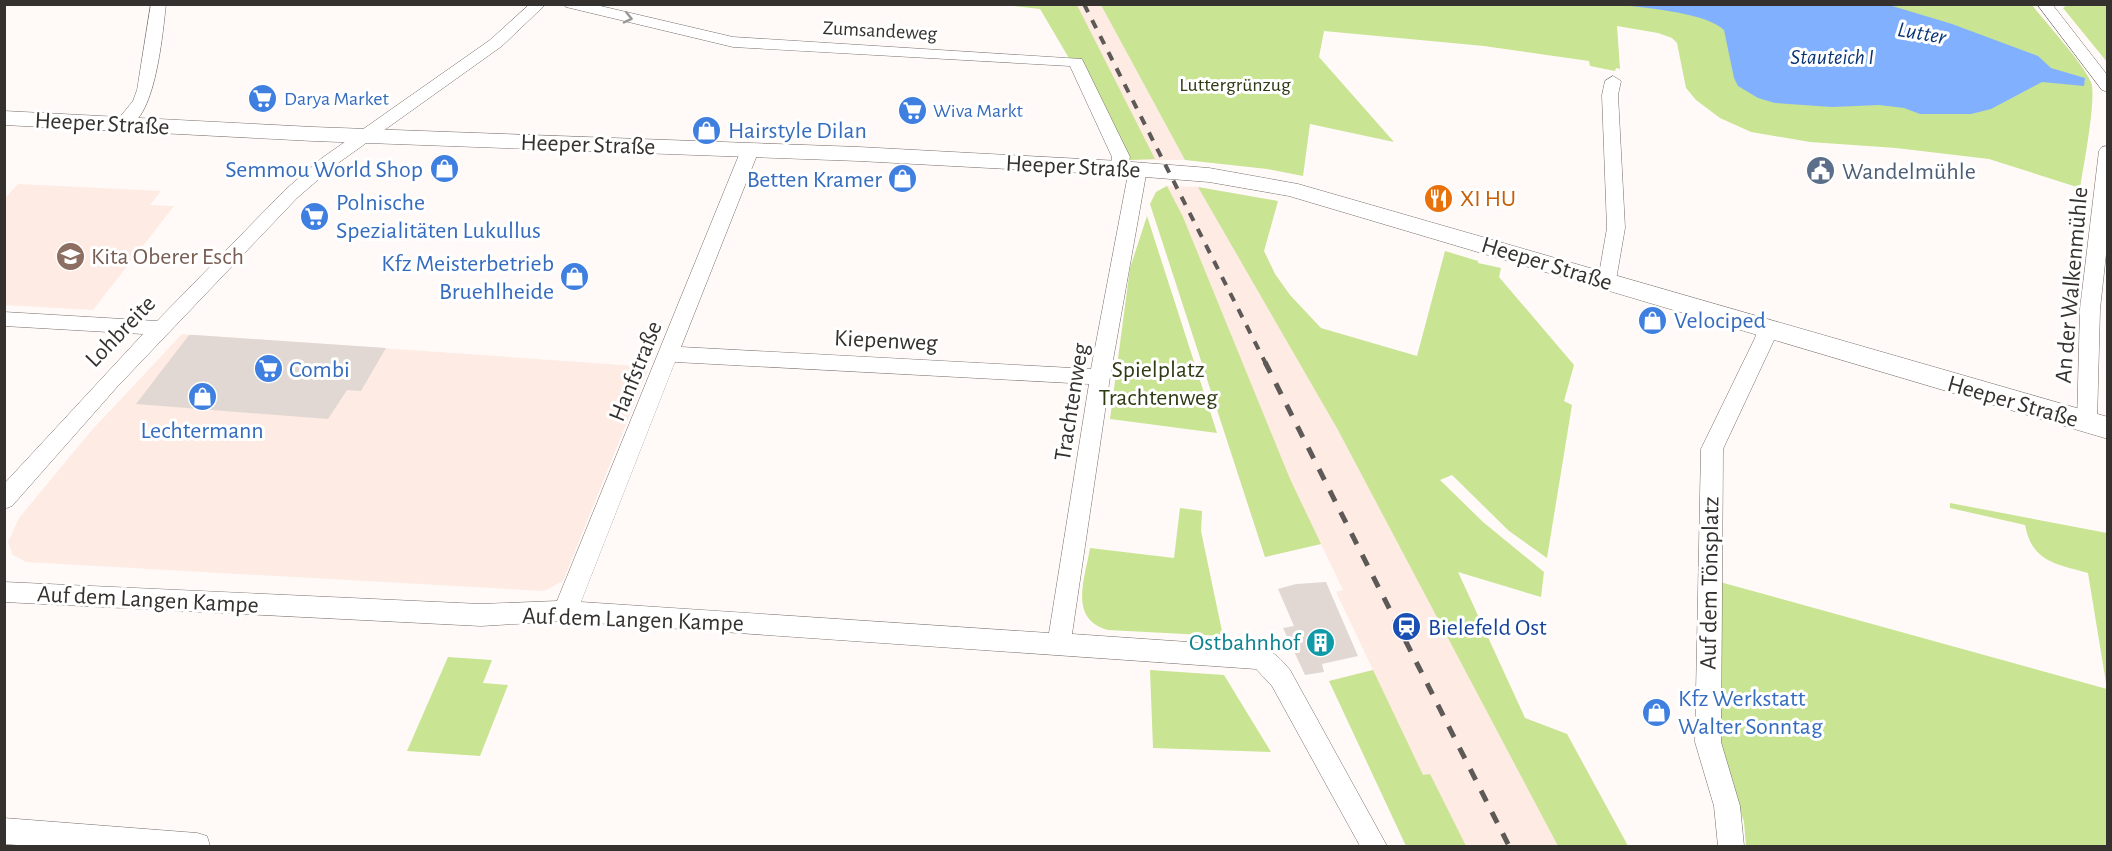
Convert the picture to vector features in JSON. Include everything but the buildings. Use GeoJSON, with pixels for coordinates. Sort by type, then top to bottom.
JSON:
{"type":"FeatureCollection","features":[{"type":"Feature","properties":{"kind":"main road","name":"Heeper Straße"},"geometry":{"type":"LineString","coordinates":[[4,118],[364,136],[750,150],[1129,168],[1209,176],[1290,189],[2097,425]]}},
{"type":"Feature","properties":{"kind":"street"},"geometry":{"type":"LineString","coordinates":[[123,123],[141,102],[145,90],[159,4]]}},
{"type":"Feature","properties":{"kind":"street","name":"Lohbreite"},"geometry":{"type":"LineString","coordinates":[[4,500],[64,430],[160,328],[291,195],[328,162],[477,57],[539,4]]}},
{"type":"Feature","properties":{"kind":"street","name":"Zumsandeweg"},"geometry":{"type":"LineString","coordinates":[[571,4],[733,42],[1076,62],[1121,157],[1129,168]]}},
{"type":"Feature","properties":{"kind":"street"},"geometry":{"type":"LineString","coordinates":[[2044,4],[2108,87]]}},
{"type":"Feature","properties":{"kind":"street"},"geometry":{"type":"LineString","coordinates":[[1607,280],[1616,228],[1610,95],[1613,81]]}},
{"type":"Feature","properties":{"kind":"street","name":"Hanfstraße"},"geometry":{"type":"LineString","coordinates":[[565,611],[750,150]]}},
{"type":"Feature","properties":{"kind":"street","name":"An der Walkenmühle"},"geometry":{"type":"LineString","coordinates":[[2097,425],[2090,309],[2108,151]]}},
{"type":"Feature","properties":{"kind":"street","name":"Trachtenweg"},"geometry":{"type":"LineString","coordinates":[[1059,644],[1129,168]]}},
{"type":"Feature","properties":{"kind":"street"},"geometry":{"type":"LineString","coordinates":[[4,319],[160,328]]}},
{"type":"Feature","properties":{"kind":"street","name":"Auf dem Tönsplatz"},"geometry":{"type":"LineString","coordinates":[[1731,846],[1727,806],[1708,742],[1712,449],[1765,339],[1766,329]]}},
{"type":"Feature","properties":{"kind":"street","name":"Kiepenweg"},"geometry":{"type":"LineString","coordinates":[[669,354],[1100,377]]}},
{"type":"Feature","properties":{"kind":"street","name":"Auf dem Langen Kampe"},"geometry":{"type":"LineString","coordinates":[[4,592],[481,615],[565,611],[1261,658],[1272,666],[1281,678],[1374,846]]}},
{"type":"Feature","properties":{"kind":"street"},"geometry":{"type":"LineString","coordinates":[[4,831],[197,846]]}},
{"type":"Feature","properties":{"kind":"shaded area"},"geometry":{"type":"Polygon","coordinates":[[[1049,5],[1101,5],[1185,160],[1129,160],[1049,5]]]}},
{"type":"Feature","properties":{"kind":"shaded area","name":"Kita Oberer Esch"},"geometry":{"type":"Polygon","coordinates":[[[18,184],[161,191],[150,205],[174,206],[93,310],[5,305],[5,198],[18,184]]]}},
{"type":"Feature","properties":{"kind":"shaded area"},"geometry":{"type":"Polygon","coordinates":[[[1167,186],[1198,187],[1278,201],[1264,251],[1275,274],[1458,572],[1525,718],[1567,734],[1628,846],[1406,846],[1329,681],[1373,670],[1336,592],[1343,590],[1321,544],[1265,557],[1150,204],[1156,192],[1167,186]]]}},
{"type":"Feature","properties":{"kind":"shaded area"},"geometry":{"type":"Polygon","coordinates":[[[182,334],[649,367],[563,581],[544,591],[26,562],[13,555],[8,542],[19,518],[91,431],[182,334]]]}},
{"type":"Feature","properties":{"kind":"green space"},"geometry":{"type":"Polygon","coordinates":[[[1005,5],[1077,5],[1155,159],[1129,160],[1040,9],[1005,5]]]}},
{"type":"Feature","properties":{"kind":"green space","name":"Luttergrünzug"},"geometry":{"type":"Polygon","coordinates":[[[1101,5],[2032,5],[2072,54],[2091,82],[2091,117],[2080,188],[1989,159],[1896,148],[1810,142],[1751,132],[1720,118],[1696,100],[1686,88],[1677,43],[1672,38],[1658,33],[1617,26],[1620,69],[1616,68],[1615,71],[1590,66],[1589,61],[1484,46],[1324,31],[1319,57],[1394,142],[1310,124],[1303,176],[1267,169],[1185,160],[1101,5]]]}},
{"type":"Feature","properties":{"kind":"green space"},"geometry":{"type":"Polygon","coordinates":[[[2067,5],[2107,5],[2107,62],[2063,8],[2067,5]]]}},
{"type":"Feature","properties":{"kind":"green space"},"geometry":{"type":"Polygon","coordinates":[[[1167,186],[1183,217],[1290,479],[1321,544],[1265,557],[1150,204],[1156,192],[1167,186]]]}},
{"type":"Feature","properties":{"kind":"green space"},"geometry":{"type":"Polygon","coordinates":[[[1198,187],[1278,201],[1264,251],[1275,274],[1290,295],[1321,328],[1417,356],[1445,251],[1478,261],[1478,263],[1501,268],[1499,277],[1574,365],[1564,401],[1572,405],[1547,558],[1509,531],[1452,475],[1440,480],[1483,522],[1544,572],[1541,597],[1458,572],[1525,718],[1567,734],[1628,846],[1558,846],[1338,430],[1198,187]]]}},
{"type":"Feature","properties":{"kind":"green space","name":"Spielplatz Trachtenweg"},"geometry":{"type":"Polygon","coordinates":[[[1147,216],[1217,433],[1110,419],[1130,268],[1147,216]]]}},
{"type":"Feature","properties":{"kind":"green space"},"geometry":{"type":"Polygon","coordinates":[[[1950,503],[2107,533],[2107,689],[2088,573],[2047,560],[2033,547],[2025,525],[1950,508],[1950,503]]]}},
{"type":"Feature","properties":{"kind":"green space"},"geometry":{"type":"Polygon","coordinates":[[[1180,508],[1202,511],[1201,531],[1223,636],[1108,630],[1096,625],[1088,617],[1083,607],[1082,596],[1090,548],[1174,558],[1180,508]]]}},
{"type":"Feature","properties":{"kind":"green space"},"geometry":{"type":"Polygon","coordinates":[[[1720,582],[2107,689],[2107,846],[1746,846],[1744,822],[1720,748],[1720,582]]]}},
{"type":"Feature","properties":{"kind":"green space"},"geometry":{"type":"Polygon","coordinates":[[[448,657],[492,660],[483,683],[508,685],[480,756],[407,751],[448,657]]]}},
{"type":"Feature","properties":{"kind":"green space"},"geometry":{"type":"Polygon","coordinates":[[[1150,670],[1224,675],[1271,752],[1153,748],[1150,670]]]}},
{"type":"Feature","properties":{"kind":"green space"},"geometry":{"type":"Polygon","coordinates":[[[1373,670],[1423,775],[1430,774],[1466,846],[1406,846],[1329,681],[1373,670]]]}},
{"type":"Feature","properties":{"kind":"water","name":"Stauteich I"},"geometry":{"type":"Polygon","coordinates":[[[1622,5],[1889,5],[1952,24],[2038,56],[2051,68],[2085,78],[2084,86],[2042,82],[1991,109],[1971,114],[1920,114],[1904,108],[1879,105],[1832,107],[1775,103],[1758,98],[1738,86],[1734,78],[1724,30],[1716,24],[1691,15],[1622,5]]]}},
{"type":"Feature","properties":{"kind":"railway"},"geometry":{"type":"LineString","coordinates":[[1084,4],[1266,364]]}},
{"type":"Feature","properties":{"kind":"railway"},"geometry":{"type":"LineString","coordinates":[[1265,362],[1509,846]]}},
{"type":"Feature","properties":{"kind":"place","name":"Darya Market"},"geometry":{"type":"Point","coordinates":[263,98]}},
{"type":"Feature","properties":{"kind":"place","name":"Wiva Markt"},"geometry":{"type":"Point","coordinates":[912,110]}},
{"type":"Feature","properties":{"kind":"place","name":"Hairstyle Dilan"},"geometry":{"type":"Point","coordinates":[707,130]}},
{"type":"Feature","properties":{"kind":"place","name":"Semmou World Shop"},"geometry":{"type":"Point","coordinates":[444,169]}},
{"type":"Feature","properties":{"kind":"place","name":"Wandelmühle"},"geometry":{"type":"Point","coordinates":[1821,171]}},
{"type":"Feature","properties":{"kind":"place","name":"Betten Kramer"},"geometry":{"type":"Point","coordinates":[903,179]}},
{"type":"Feature","properties":{"kind":"place","name":"XI HU"},"geometry":{"type":"Point","coordinates":[1439,198]}},
{"type":"Feature","properties":{"kind":"place","name":"Polnische Spezialitäten Lukullus"},"geometry":{"type":"Point","coordinates":[315,216]}},
{"type":"Feature","properties":{"kind":"place","name":"Kita Oberer Esch"},"geometry":{"type":"Point","coordinates":[70,256]}},
{"type":"Feature","properties":{"kind":"place","name":"Kfz Meisterbetrieb Bruehlheide"},"geometry":{"type":"Point","coordinates":[575,277]}},
{"type":"Feature","properties":{"kind":"place","name":"Velociped"},"geometry":{"type":"Point","coordinates":[1653,320]}},
{"type":"Feature","properties":{"kind":"place","name":"Combi"},"geometry":{"type":"Point","coordinates":[268,369]}},
{"type":"Feature","properties":{"kind":"place","name":"Lechtermann"},"geometry":{"type":"Point","coordinates":[202,397]}},
{"type":"Feature","properties":{"kind":"place","name":"Bielefeld Ost"},"geometry":{"type":"Point","coordinates":[1407,627]}},
{"type":"Feature","properties":{"kind":"place","name":"Ostbahnhof"},"geometry":{"type":"Point","coordinates":[1321,642]}},
{"type":"Feature","properties":{"kind":"place","name":"Kfz Werkstatt Walter Sonntag"},"geometry":{"type":"Point","coordinates":[1657,712]}},
{"type":"Feature","properties":{"kind":"water label","name":"Lutter"},"geometry":{"type":"Point","coordinates":[1922,32]}}]}
